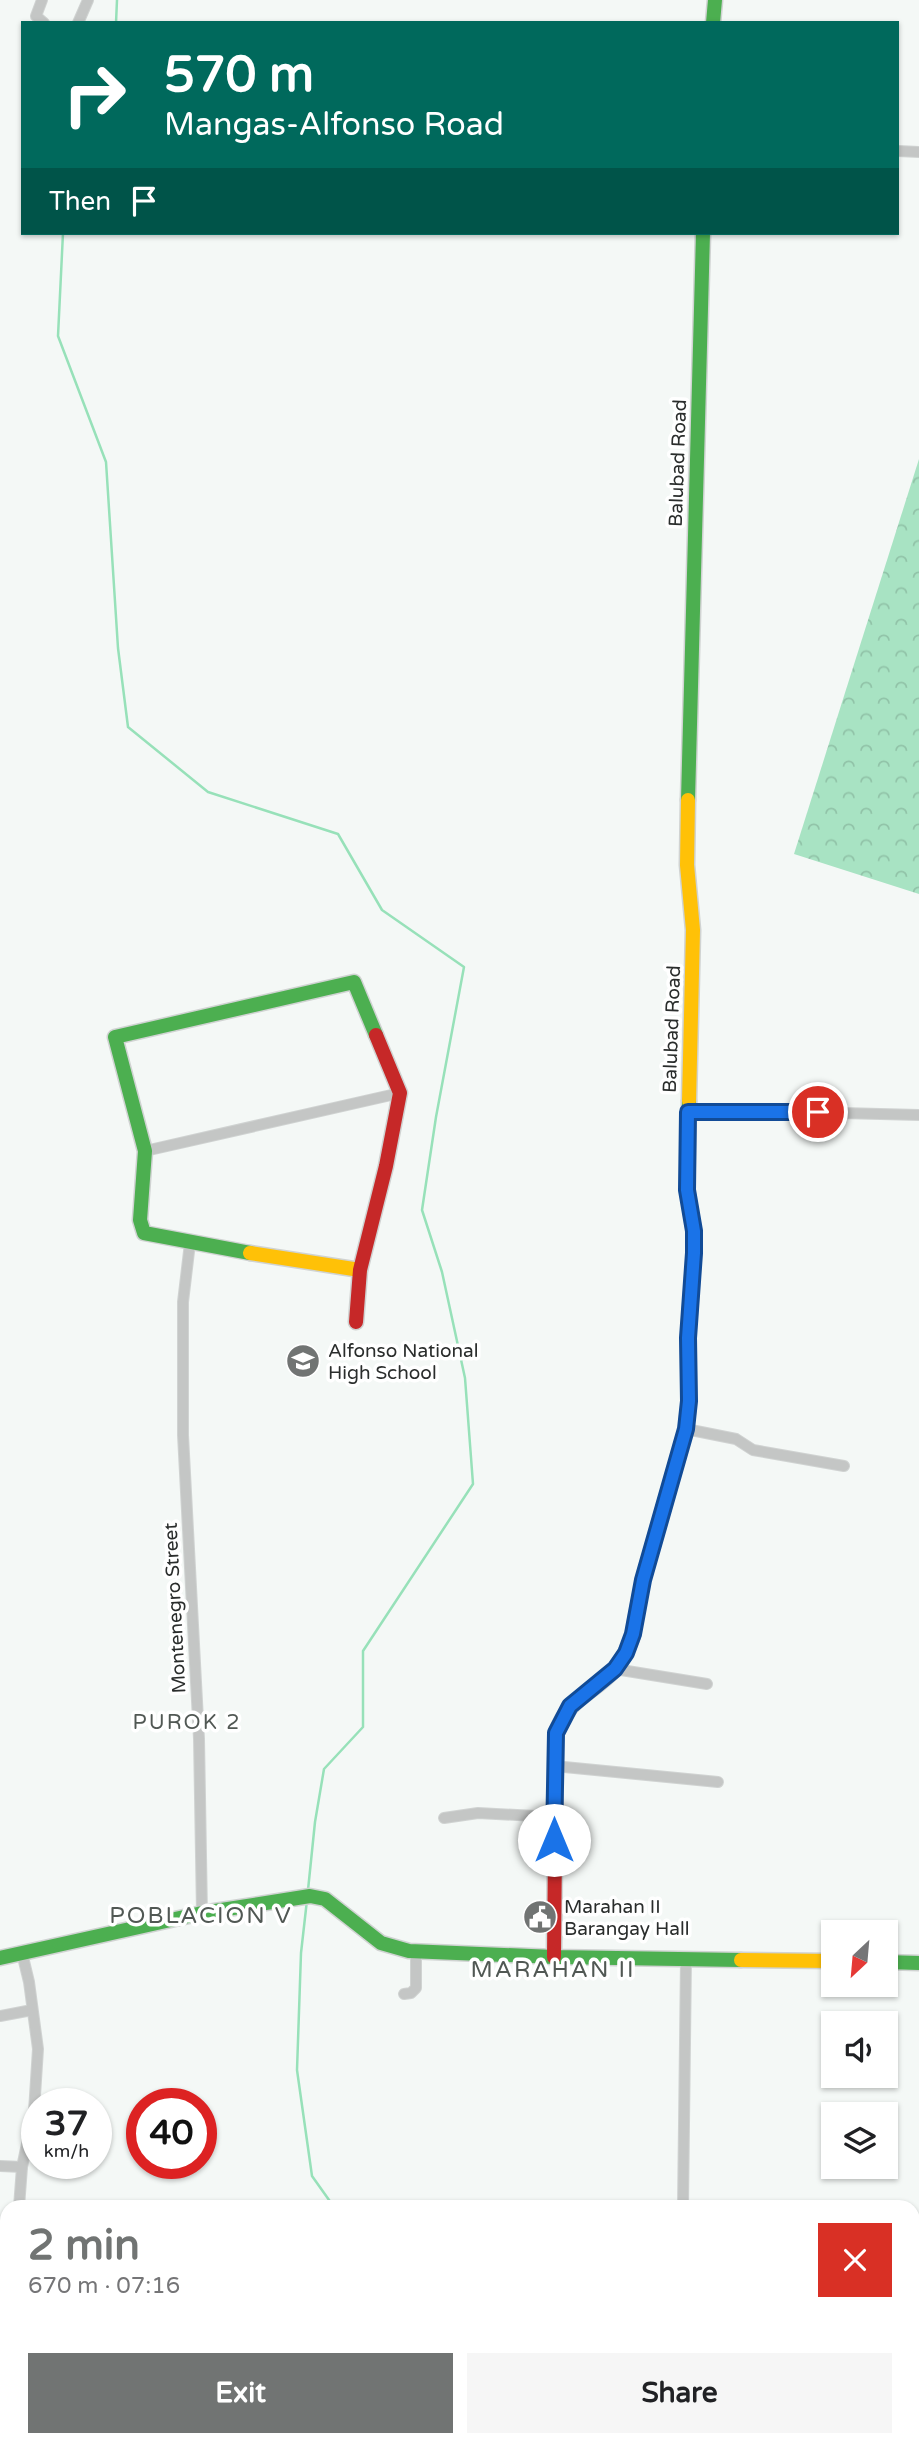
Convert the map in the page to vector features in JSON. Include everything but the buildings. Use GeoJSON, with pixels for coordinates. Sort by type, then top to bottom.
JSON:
{"type":"FeatureCollection","features":[{"type":"Feature","properties":{"kind":"street"},"geometry":{"type":"LineString","coordinates":[[42,0],[36,16],[42,21]]}},
{"type":"Feature","properties":{"kind":"street"},"geometry":{"type":"LineString","coordinates":[[79,21],[88,0]]}},
{"type":"Feature","properties":{"kind":"street"},"geometry":{"type":"LineString","coordinates":[[713,21],[715,0]]}},
{"type":"Feature","properties":{"kind":"street"},"geometry":{"type":"LineString","coordinates":[[899,150],[919,152]]}},
{"type":"Feature","properties":{"kind":"street","name":"Balubad Road"},"geometry":{"type":"LineString","coordinates":[[554,1957],[556,1733],[570,1706],[615,1669],[626,1653],[633,1634],[643,1580],[686,1429],[689,1401],[688,1338],[694,1231],[687,1190],[693,930],[687,865],[688,756],[703,235]]}},
{"type":"Feature","properties":{"kind":"street"},"geometry":{"type":"LineString","coordinates":[[356,1322],[360,1270],[386,1166],[400,1093],[354,982],[115,1037],[145,1151],[139,1220],[144,1233],[360,1270]]}},
{"type":"Feature","properties":{"kind":"street"},"geometry":{"type":"LineString","coordinates":[[145,1151],[400,1093]]}},
{"type":"Feature","properties":{"kind":"street"},"geometry":{"type":"LineString","coordinates":[[688,1112],[919,1115]]}},
{"type":"Feature","properties":{"kind":"street","name":"Montenegro Street"},"geometry":{"type":"LineString","coordinates":[[190,1243],[183,1302],[183,1435],[199,1739],[202,1913]]}},
{"type":"Feature","properties":{"kind":"street"},"geometry":{"type":"LineString","coordinates":[[686,1429],[736,1439],[753,1450],[844,1466]]}},
{"type":"Feature","properties":{"kind":"street"},"geometry":{"type":"LineString","coordinates":[[615,1669],[708,1684]]}},
{"type":"Feature","properties":{"kind":"street"},"geometry":{"type":"LineString","coordinates":[[554,1766],[718,1782]]}},
{"type":"Feature","properties":{"kind":"street"},"geometry":{"type":"LineString","coordinates":[[444,1818],[478,1813],[554,1817]]}},
{"type":"Feature","properties":{"kind":"street"},"geometry":{"type":"LineString","coordinates":[[0,1958],[202,1913],[310,1896],[325,1899],[381,1943],[393,1948],[416,1951],[554,1957],[821,1961]]}},
{"type":"Feature","properties":{"kind":"street"},"geometry":{"type":"LineString","coordinates":[[404,1994],[411,1993],[416,1988],[416,1951]]}},
{"type":"Feature","properties":{"kind":"street"},"geometry":{"type":"LineString","coordinates":[[22,1953],[29,1982],[38,2049],[36,2088]]}},
{"type":"Feature","properties":{"kind":"street"},"geometry":{"type":"LineString","coordinates":[[683,2200],[686,1959]]}},
{"type":"Feature","properties":{"kind":"street"},"geometry":{"type":"LineString","coordinates":[[898,1962],[919,1963]]}},
{"type":"Feature","properties":{"kind":"street"},"geometry":{"type":"LineString","coordinates":[[0,2016],[32,2010]]}},
{"type":"Feature","properties":{"kind":"street"},"geometry":{"type":"LineString","coordinates":[[0,2166],[21,2167]]}},
{"type":"Feature","properties":{"kind":"street"},"geometry":{"type":"LineString","coordinates":[[20,2200],[21,2179]]}},
{"type":"Feature","properties":{"kind":"green space"},"geometry":{"type":"Polygon","coordinates":[[[919,459],[919,894],[794,854],[919,459]]]}},
{"type":"Feature","properties":{"kind":"waterway"},"geometry":{"type":"LineString","coordinates":[[116,21],[117,0]]}},
{"type":"Feature","properties":{"kind":"waterway"},"geometry":{"type":"LineString","coordinates":[[63,235],[58,336],[106,462],[118,648],[128,727],[208,792],[338,834],[382,910],[464,967],[422,1210],[442,1272],[465,1378],[473,1484],[363,1651],[363,1727],[324,1769],[308,1890]]}},
{"type":"Feature","properties":{"kind":"waterway"},"geometry":{"type":"LineString","coordinates":[[307,1900],[301,1953],[297,2070],[312,2176],[329,2200]]}},
{"type":"Feature","properties":{"kind":"traffic: fast"},"geometry":{"type":"LineString","coordinates":[[713,21],[715,0]]}},
{"type":"Feature","properties":{"kind":"traffic: fast"},"geometry":{"type":"LineString","coordinates":[[688,800],[703,235]]}},
{"type":"Feature","properties":{"kind":"traffic: fast"},"geometry":{"type":"LineString","coordinates":[[250,1253],[144,1233],[140,1220],[145,1151],[115,1037],[354,982],[376,1035]]}},
{"type":"Feature","properties":{"kind":"traffic: fast"},"geometry":{"type":"LineString","coordinates":[[632,1638],[643,1580],[686,1429],[689,1401],[688,1338],[694,1253],[694,1231],[687,1190],[689,1101]]}},
{"type":"Feature","properties":{"kind":"traffic: fast"},"geometry":{"type":"LineString","coordinates":[[0,1958],[202,1913],[310,1896],[325,1899],[381,1943],[409,1951],[741,1960]]}},
{"type":"Feature","properties":{"kind":"traffic: fast"},"geometry":{"type":"LineString","coordinates":[[898,1962],[919,1963]]}},
{"type":"Feature","properties":{"kind":"traffic: slow"},"geometry":{"type":"LineString","coordinates":[[688,800],[687,865],[693,930],[689,1101]]}},
{"type":"Feature","properties":{"kind":"traffic: slow"},"geometry":{"type":"LineString","coordinates":[[250,1253],[360,1270]]}},
{"type":"Feature","properties":{"kind":"traffic: slow"},"geometry":{"type":"LineString","coordinates":[[741,1960],[821,1961]]}},
{"type":"Feature","properties":{"kind":"traffic: jam"},"geometry":{"type":"LineString","coordinates":[[356,1322],[360,1270],[386,1166],[400,1093],[376,1035]]}},
{"type":"Feature","properties":{"kind":"traffic: jam"},"geometry":{"type":"LineString","coordinates":[[554,1957],[556,1733],[561,1721],[575,1703],[616,1668],[632,1638]]}},
{"type":"Feature","properties":{"kind":"place","name":"Alfonso National High School"},"geometry":{"type":"Point","coordinates":[303,1361]}},
{"type":"Feature","properties":{"kind":"place","name":"Marahan II Barangay Hall"},"geometry":{"type":"Point","coordinates":[540,1917]}},
{"type":"Feature","properties":{"kind":"district","name":"PUROK 2"},"geometry":{"type":"Point","coordinates":[187,1722]}},
{"type":"Feature","properties":{"kind":"district","name":"POBLACION V"},"geometry":{"type":"Point","coordinates":[201,1915]}},
{"type":"Feature","properties":{"kind":"district","name":"MARAHAN II"},"geometry":{"type":"Point","coordinates":[553,1969]}},
{"type":"Feature","properties":{"kind":"route"},"geometry":{"type":"LineString","coordinates":[[554,1840],[556,1733],[570,1706],[615,1669],[626,1653],[633,1634],[643,1580],[686,1429],[689,1401],[688,1338],[694,1253],[694,1231],[687,1190],[688,1112],[818,1112]]}}]}
